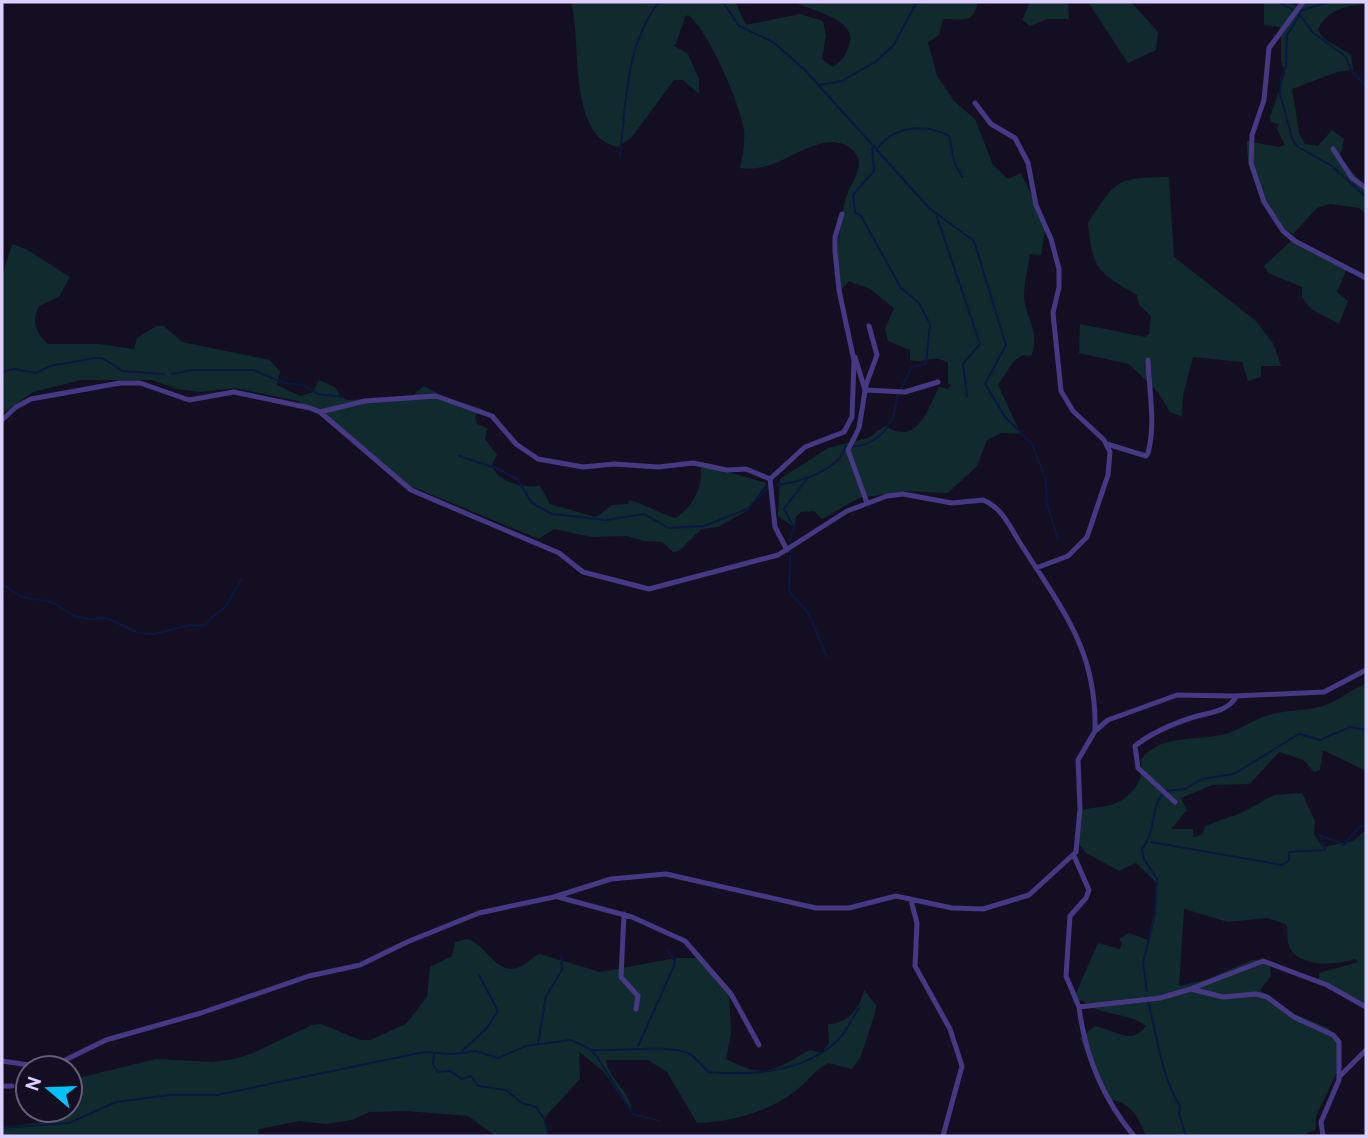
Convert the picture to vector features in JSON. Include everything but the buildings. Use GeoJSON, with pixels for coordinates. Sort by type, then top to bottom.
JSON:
{"type":"FeatureCollection","features":[{"type":"Feature","properties":{"kind":"street"},"geometry":{"type":"LineString","coordinates":[[1303,2],[1268,53],[1264,100],[1250,148],[1252,170],[1264,202],[1283,231],[1295,241],[1366,278]]}},
{"type":"Feature","properties":{"kind":"street"},"geometry":{"type":"LineString","coordinates":[[975,103],[991,124],[1015,138],[1028,163],[1036,205],[1051,239],[1059,269],[1059,287],[1053,313],[1061,391],[1069,405],[1107,444],[1146,456],[1153,424],[1149,402],[1148,360]]}},
{"type":"Feature","properties":{"kind":"street"},"geometry":{"type":"LineString","coordinates":[[1333,149],[1352,178],[1366,188]]}},
{"type":"Feature","properties":{"kind":"street"},"geometry":{"type":"LineString","coordinates":[[842,214],[837,227],[835,251],[839,290],[853,354],[865,390]]}},
{"type":"Feature","properties":{"kind":"street"},"geometry":{"type":"LineString","coordinates":[[867,503],[848,450],[859,428],[865,390],[877,352],[869,326]]}},
{"type":"Feature","properties":{"kind":"street"},"geometry":{"type":"LineString","coordinates":[[771,479],[805,447],[840,435],[850,425],[853,412],[853,354]]}},
{"type":"Feature","properties":{"kind":"street"},"geometry":{"type":"LineString","coordinates":[[865,390],[905,392],[938,382]]}},
{"type":"Feature","properties":{"kind":"street"},"geometry":{"type":"LineString","coordinates":[[2,420],[27,401],[120,383],[139,383],[194,400],[224,393],[239,393],[320,412],[365,401],[436,396],[492,416],[516,444],[538,459],[583,467],[614,464],[658,467],[693,463],[727,470],[746,469],[771,479]]}},
{"type":"Feature","properties":{"kind":"street"},"geometry":{"type":"LineString","coordinates":[[320,412],[411,490],[559,553],[583,572],[654,589],[771,558],[840,515],[867,503],[903,494],[946,502],[974,499],[986,501],[1002,514],[1063,606],[1087,663],[1095,693],[1095,731]]}},
{"type":"Feature","properties":{"kind":"street"},"geometry":{"type":"LineString","coordinates":[[1036,568],[1068,556],[1087,537],[1109,471],[1107,444]]}},
{"type":"Feature","properties":{"kind":"street"},"geometry":{"type":"LineString","coordinates":[[771,479],[775,527],[787,550]]}},
{"type":"Feature","properties":{"kind":"street"},"geometry":{"type":"LineString","coordinates":[[1134,1136],[1102,1088],[1083,1035],[1079,1007],[1066,976],[1070,916],[1088,890],[1074,856],[1079,830],[1077,765],[1095,731],[1114,717],[1172,696],[1324,692],[1366,670]]}},
{"type":"Feature","properties":{"kind":"street"},"geometry":{"type":"LineString","coordinates":[[1175,802],[1138,768],[1135,746],[1148,737],[1189,719],[1224,709],[1237,696]]}},
{"type":"Feature","properties":{"kind":"street"},"geometry":{"type":"LineString","coordinates":[[2,1061],[36,1066],[61,1062],[106,1040],[201,1013],[309,976],[360,965],[407,942],[479,913],[554,897],[611,879],[661,873],[816,908],[849,908],[896,897],[976,909],[1015,902],[1036,891],[1074,856]]}},
{"type":"Feature","properties":{"kind":"street"},"geometry":{"type":"LineString","coordinates":[[554,897],[624,914],[687,942],[731,994],[759,1045]]}},
{"type":"Feature","properties":{"kind":"street"},"geometry":{"type":"LineString","coordinates":[[911,900],[917,923],[915,966],[950,1029],[962,1066],[943,1136]]}},
{"type":"Feature","properties":{"kind":"street"},"geometry":{"type":"LineString","coordinates":[[624,914],[621,975],[638,996],[636,1009]]}},
{"type":"Feature","properties":{"kind":"street"},"geometry":{"type":"LineString","coordinates":[[1079,1007],[1160,998],[1191,989],[1244,966],[1266,961],[1327,985],[1366,1007]]}},
{"type":"Feature","properties":{"kind":"street"},"geometry":{"type":"LineString","coordinates":[[1191,989],[1223,997],[1264,996],[1294,1017],[1333,1035],[1340,1049],[1339,1077],[1321,1122],[1323,1136]]}},
{"type":"Feature","properties":{"kind":"street"},"geometry":{"type":"LineString","coordinates":[[1339,1077],[1366,1051]]}},
{"type":"Feature","properties":{"kind":"street"},"geometry":{"type":"LineString","coordinates":[[2,1086],[12,1086]]}},
{"type":"Feature","properties":{"kind":"green space"},"geometry":{"type":"Polygon","coordinates":[[[571,2],[735,2],[746,25],[800,14],[823,21],[826,35],[822,59],[833,67],[848,49],[850,36],[847,29],[831,17],[795,2],[978,2],[976,10],[969,18],[943,19],[939,35],[928,42],[937,76],[955,102],[975,119],[993,165],[1008,179],[1021,173],[1046,225],[1041,255],[1030,254],[1025,287],[1025,306],[1034,334],[1034,348],[1031,356],[1022,355],[1013,362],[998,385],[1021,434],[1001,433],[987,440],[977,466],[948,493],[905,491],[859,498],[822,519],[814,511],[801,512],[796,517],[794,527],[778,516],[780,479],[828,448],[868,438],[885,426],[905,432],[913,429],[925,415],[939,387],[948,389],[951,385],[948,383],[948,363],[938,359],[910,360],[910,350],[888,341],[885,329],[894,308],[870,289],[849,281],[839,292],[837,257],[840,227],[845,201],[859,166],[853,150],[840,143],[831,142],[808,148],[776,163],[740,168],[744,149],[741,117],[722,68],[705,35],[688,15],[676,44],[673,45],[688,54],[699,79],[699,94],[683,80],[674,80],[632,137],[618,147],[602,139],[591,126],[584,107],[571,2]]]}},
{"type":"Feature","properties":{"kind":"green space"},"geometry":{"type":"Polygon","coordinates":[[[1030,2],[1068,2],[1069,19],[1047,19],[1030,26],[1022,20],[1030,2]]]}},
{"type":"Feature","properties":{"kind":"green space"},"geometry":{"type":"Polygon","coordinates":[[[1088,2],[1131,2],[1158,32],[1156,50],[1128,63],[1088,2]]]}},
{"type":"Feature","properties":{"kind":"green space"},"geometry":{"type":"Polygon","coordinates":[[[1264,2],[1289,2],[1296,6],[1305,2],[1366,2],[1344,7],[1331,14],[1318,30],[1323,38],[1351,55],[1353,70],[1337,72],[1292,89],[1299,133],[1305,144],[1318,146],[1332,130],[1344,139],[1340,158],[1366,187],[1366,214],[1359,208],[1330,204],[1317,208],[1293,234],[1274,219],[1259,194],[1250,166],[1247,141],[1279,147],[1285,145],[1277,129],[1279,124],[1271,122],[1270,117],[1285,73],[1281,61],[1281,31],[1280,27],[1264,25],[1264,2]]]}},
{"type":"Feature","properties":{"kind":"green space"},"geometry":{"type":"Polygon","coordinates":[[[1169,177],[1174,257],[1256,321],[1274,345],[1281,366],[1261,366],[1261,377],[1248,381],[1242,362],[1193,357],[1183,395],[1182,417],[1170,412],[1157,391],[1129,364],[1079,353],[1080,324],[1145,337],[1149,334],[1151,316],[1139,305],[1137,295],[1105,274],[1095,261],[1088,223],[1106,197],[1120,183],[1138,178],[1169,177]]]}},
{"type":"Feature","properties":{"kind":"green space"},"geometry":{"type":"Polygon","coordinates":[[[1292,240],[1348,266],[1337,292],[1348,301],[1339,324],[1311,309],[1302,297],[1302,287],[1268,273],[1264,266],[1292,240]]]}},
{"type":"Feature","properties":{"kind":"green space"},"geometry":{"type":"Polygon","coordinates":[[[12,244],[26,249],[70,277],[59,297],[39,306],[35,316],[40,336],[48,344],[98,344],[134,349],[137,338],[156,326],[164,326],[182,342],[270,360],[280,372],[277,385],[300,396],[313,392],[319,380],[335,387],[341,397],[347,400],[410,398],[424,386],[448,399],[481,408],[475,417],[477,424],[487,428],[485,439],[497,455],[492,464],[499,476],[512,483],[540,486],[550,504],[596,517],[612,505],[628,504],[629,500],[676,518],[688,508],[696,494],[701,479],[700,464],[767,483],[748,510],[718,527],[701,529],[679,551],[673,552],[662,542],[627,536],[592,537],[554,529],[539,539],[408,485],[354,438],[298,401],[235,388],[200,392],[177,389],[152,380],[81,380],[33,392],[2,414],[2,276],[12,244]]]}},
{"type":"Feature","properties":{"kind":"green space"},"geometry":{"type":"Polygon","coordinates":[[[1366,684],[1366,771],[1323,750],[1320,770],[1314,772],[1304,760],[1279,752],[1250,784],[1212,785],[1181,798],[1187,810],[1171,829],[1193,829],[1193,837],[1202,835],[1205,826],[1241,813],[1274,795],[1302,793],[1315,821],[1314,834],[1323,847],[1353,841],[1366,830],[1366,1007],[1315,980],[1319,979],[1319,973],[1358,962],[1355,959],[1329,964],[1310,962],[1301,959],[1289,946],[1286,924],[1267,918],[1228,922],[1184,909],[1179,986],[1205,980],[1252,960],[1269,960],[1271,976],[1260,990],[1292,1013],[1328,1028],[1340,1040],[1337,1072],[1316,1116],[1315,1130],[1300,1136],[1146,1136],[1132,1110],[1105,1098],[1080,1038],[1095,1026],[1128,1036],[1140,1032],[1146,1026],[1130,1018],[1097,1009],[1082,1000],[1072,1002],[1098,943],[1120,949],[1122,943],[1119,939],[1129,933],[1148,940],[1156,904],[1156,882],[1136,863],[1119,871],[1086,853],[1074,837],[1083,810],[1114,804],[1134,790],[1142,768],[1141,760],[1156,747],[1175,740],[1223,735],[1259,718],[1323,706],[1366,684]]]}},
{"type":"Feature","properties":{"kind":"green space"},"geometry":{"type":"Polygon","coordinates":[[[467,939],[474,942],[496,963],[509,969],[520,967],[540,954],[600,972],[676,958],[700,958],[729,989],[731,1033],[726,1059],[761,1071],[778,1067],[810,1050],[821,1053],[829,1043],[828,1024],[842,1021],[852,1014],[860,1003],[864,990],[876,1005],[875,1013],[861,1056],[852,1069],[828,1063],[780,1101],[757,1112],[721,1121],[697,1123],[667,1072],[648,1060],[606,1060],[611,1074],[629,1099],[631,1112],[604,1072],[579,1052],[580,1079],[546,1116],[544,1122],[549,1136],[496,1136],[468,1116],[406,1111],[369,1112],[352,1120],[326,1124],[300,1121],[258,1129],[259,1136],[2,1136],[2,1127],[84,1124],[84,1077],[156,1059],[212,1062],[234,1059],[251,1054],[312,1025],[321,1024],[360,1040],[370,1040],[406,1024],[427,997],[430,967],[452,956],[455,942],[467,939]]]}},
{"type":"Feature","properties":{"kind":"waterway"},"geometry":{"type":"LineString","coordinates":[[620,157],[633,56],[639,37],[659,2]]}},
{"type":"Feature","properties":{"kind":"waterway"},"geometry":{"type":"LineString","coordinates":[[723,2],[739,26],[773,42],[804,69],[929,208],[974,241],[1006,345],[985,384],[1005,417],[1032,444],[1046,480],[1047,503],[1057,537]]}},
{"type":"Feature","properties":{"kind":"waterway"},"geometry":{"type":"LineString","coordinates":[[819,85],[842,81],[875,62],[893,46],[917,2]]}},
{"type":"Feature","properties":{"kind":"waterway"},"geometry":{"type":"LineString","coordinates":[[1279,2],[1293,10]]}},
{"type":"Feature","properties":{"kind":"waterway"},"geometry":{"type":"LineString","coordinates":[[1300,11],[1329,2]]}},
{"type":"Feature","properties":{"kind":"waterway"},"geometry":{"type":"LineString","coordinates":[[1300,14],[1287,35],[1286,66],[1281,79],[1280,94],[1293,141],[1298,147],[1332,166],[1366,197]]}},
{"type":"Feature","properties":{"kind":"waterway"},"geometry":{"type":"LineString","coordinates":[[1300,15],[1313,33],[1345,56],[1351,70],[1366,86]]}},
{"type":"Feature","properties":{"kind":"waterway"},"geometry":{"type":"LineString","coordinates":[[877,149],[900,131],[920,128],[940,132],[949,136],[954,161],[962,177]]}},
{"type":"Feature","properties":{"kind":"waterway"},"geometry":{"type":"LineString","coordinates":[[872,148],[874,171],[853,195],[855,212],[861,216],[901,288],[919,303],[930,324],[926,364],[912,367],[901,389]]}},
{"type":"Feature","properties":{"kind":"waterway"},"geometry":{"type":"LineString","coordinates":[[937,217],[980,344],[963,364],[967,396]]}},
{"type":"Feature","properties":{"kind":"waterway"},"geometry":{"type":"LineString","coordinates":[[2,372],[14,369],[36,373],[50,366],[102,358],[123,371],[164,374]]}},
{"type":"Feature","properties":{"kind":"waterway"},"geometry":{"type":"LineString","coordinates":[[172,374],[192,370],[253,370],[284,383],[303,385],[318,394],[344,397]]}},
{"type":"Feature","properties":{"kind":"waterway"},"geometry":{"type":"LineString","coordinates":[[778,485],[818,473],[836,462],[845,446],[859,446],[878,437],[893,418],[898,394]]}},
{"type":"Feature","properties":{"kind":"waterway"},"geometry":{"type":"LineString","coordinates":[[459,456],[496,468],[517,479],[532,503],[552,514],[606,520],[644,514],[668,528],[704,526],[747,509],[768,488]]}},
{"type":"Feature","properties":{"kind":"waterway"},"geometry":{"type":"LineString","coordinates":[[790,540],[794,528],[784,509],[807,479]]}},
{"type":"Feature","properties":{"kind":"waterway"},"geometry":{"type":"LineString","coordinates":[[791,548],[789,591],[809,614],[827,657]]}},
{"type":"Feature","properties":{"kind":"waterway"},"geometry":{"type":"LineString","coordinates":[[2,584],[22,597],[52,602],[74,616],[107,618],[138,633],[154,634],[190,625],[202,626],[226,606],[241,580]]}},
{"type":"Feature","properties":{"kind":"waterway"},"geometry":{"type":"LineString","coordinates":[[1166,791],[1185,789],[1202,779],[1234,774],[1299,734],[1320,740],[1350,727],[1366,730]]}},
{"type":"Feature","properties":{"kind":"waterway"},"geometry":{"type":"LineString","coordinates":[[1147,991],[1143,963],[1155,915],[1157,879],[1144,859],[1142,849],[1162,795]]}},
{"type":"Feature","properties":{"kind":"waterway"},"geometry":{"type":"LineString","coordinates":[[1151,842],[1282,865],[1289,861],[1289,852],[1325,850],[1320,835],[1344,845],[1359,827],[1366,825]]}},
{"type":"Feature","properties":{"kind":"waterway"},"geometry":{"type":"LineString","coordinates":[[638,1046],[674,966],[675,960],[668,951]]}},
{"type":"Feature","properties":{"kind":"waterway"},"geometry":{"type":"LineString","coordinates":[[538,1044],[546,996],[562,970],[561,955]]}},
{"type":"Feature","properties":{"kind":"waterway"},"geometry":{"type":"LineString","coordinates":[[462,1051],[486,1029],[498,1011],[479,975]]}},
{"type":"Feature","properties":{"kind":"waterway"},"geometry":{"type":"LineString","coordinates":[[1148,1000],[1164,1069],[1180,1106],[1179,1114],[1186,1136]]}},
{"type":"Feature","properties":{"kind":"waterway"},"geometry":{"type":"LineString","coordinates":[[592,1050],[679,1050],[691,1055],[709,1072],[777,1070],[825,1051],[838,1040],[859,1008]]}},
{"type":"Feature","properties":{"kind":"waterway"},"geometry":{"type":"LineString","coordinates":[[2,1128],[69,1123],[116,1102],[170,1095],[217,1095],[424,1052],[453,1054],[476,1051],[498,1058],[526,1046],[571,1040],[590,1049],[597,1057],[633,1114],[660,1121]]}},
{"type":"Feature","properties":{"kind":"waterway"},"geometry":{"type":"LineString","coordinates":[[434,1053],[433,1064],[438,1072],[450,1071],[462,1079],[471,1076],[478,1086],[506,1090],[522,1103],[536,1107],[545,1120],[548,1136]]}}]}
